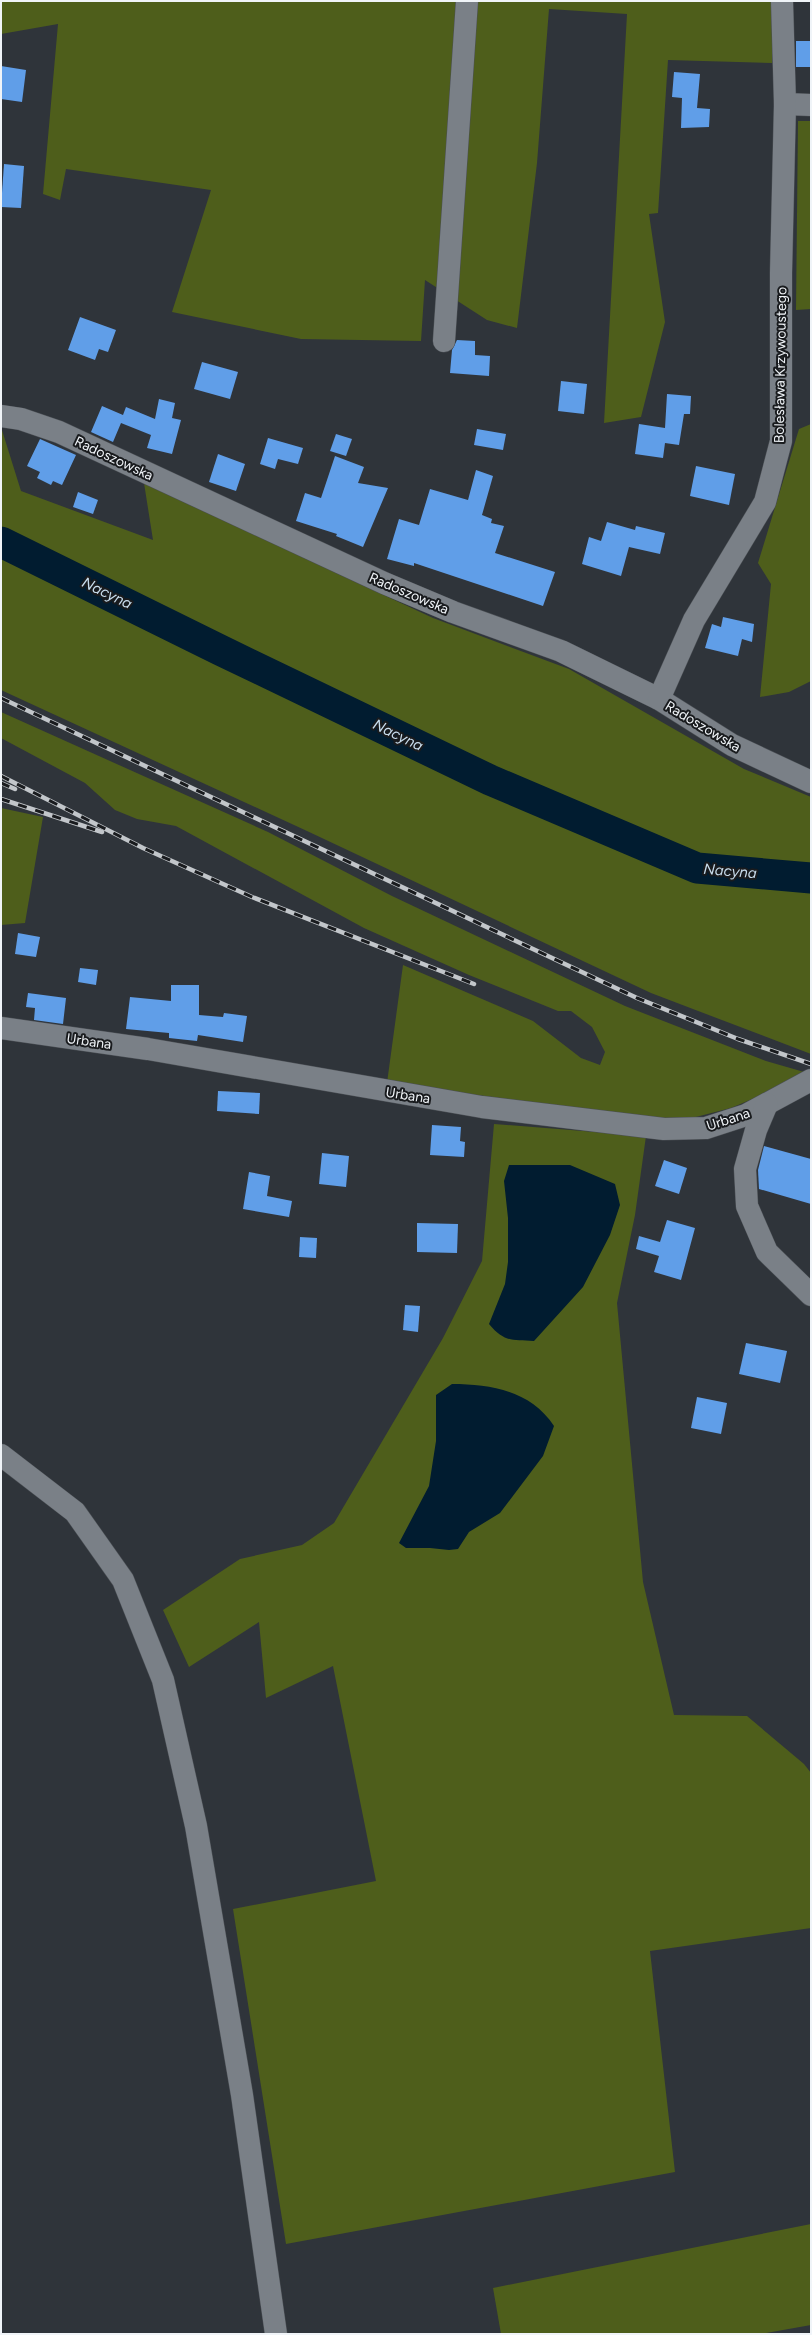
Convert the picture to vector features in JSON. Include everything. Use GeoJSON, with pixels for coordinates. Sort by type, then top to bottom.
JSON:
{"type":"FeatureCollection","features":[{"type":"Feature","properties":{"kind":"street"},"geometry":{"type":"LineString","coordinates":[[444,341],[467,1]]}},
{"type":"Feature","properties":{"kind":"street","name":"Bolesława Krzywoustego"},"geometry":{"type":"LineString","coordinates":[[659,699],[694,620],[765,502],[780,441],[781,273],[785,104],[782,1]]}},
{"type":"Feature","properties":{"kind":"street"},"geometry":{"type":"LineString","coordinates":[[785,104],[811,105]]}},
{"type":"Feature","properties":{"kind":"street","name":"Radoszowska"},"geometry":{"type":"LineString","coordinates":[[1,416],[21,420],[59,432],[377,580],[453,612],[561,651],[659,699],[732,745],[811,782]]}},
{"type":"Feature","properties":{"kind":"street","name":"Urbana"},"geometry":{"type":"LineString","coordinates":[[1,1028],[148,1049],[482,1106],[664,1129],[706,1128],[746,1115],[810,1082]]}},
{"type":"Feature","properties":{"kind":"street"},"geometry":{"type":"LineString","coordinates":[[767,1104],[756,1130],[745,1169],[747,1206],[767,1252],[811,1295]]}},
{"type":"Feature","properties":{"kind":"street"},"geometry":{"type":"LineString","coordinates":[[1,1455],[75,1512],[123,1580],[163,1680],[196,1826],[242,2096],[276,2334]]}},
{"type":"Feature","properties":{"kind":"green space"},"geometry":{"type":"Polygon","coordinates":[[[1,1],[773,1],[772,63],[668,60],[658,213],[649,214],[665,322],[641,417],[604,423],[627,14],[549,9],[537,163],[517,328],[487,320],[425,280],[421,341],[301,339],[172,312],[211,190],[66,169],[60,200],[43,194],[58,24],[1,34],[1,1]]]}},
{"type":"Feature","properties":{"kind":"green space"},"geometry":{"type":"Polygon","coordinates":[[[798,121],[811,121],[811,309],[796,310],[798,121]]]}},
{"type":"Feature","properties":{"kind":"green space"},"geometry":{"type":"Polygon","coordinates":[[[811,424],[811,681],[789,692],[760,697],[771,584],[758,563],[799,429],[811,424]]]}},
{"type":"Feature","properties":{"kind":"green space"},"geometry":{"type":"Polygon","coordinates":[[[1,427],[21,491],[153,540],[144,483],[433,618],[569,669],[744,769],[811,797],[811,871],[699,861],[494,776],[1,533],[1,427]]]}},
{"type":"Feature","properties":{"kind":"green space"},"geometry":{"type":"Polygon","coordinates":[[[1,554],[167,629],[491,786],[694,873],[811,882],[811,1054],[651,993],[307,831],[1,690],[1,554]]]}},
{"type":"Feature","properties":{"kind":"green space"},"geometry":{"type":"Polygon","coordinates":[[[1,712],[268,832],[392,896],[625,1006],[766,1061],[811,1074],[731,1108],[684,1120],[654,1119],[387,1083],[403,965],[533,1021],[581,1058],[600,1065],[605,1052],[592,1027],[571,1011],[558,1011],[469,975],[364,928],[176,826],[137,819],[115,810],[85,783],[1,738],[1,712]]]}},
{"type":"Feature","properties":{"kind":"green space"},"geometry":{"type":"Polygon","coordinates":[[[1,808],[43,817],[25,923],[1,925],[1,808]]]}},
{"type":"Feature","properties":{"kind":"green space"},"geometry":{"type":"Polygon","coordinates":[[[494,1124],[646,1136],[635,1215],[617,1303],[643,1582],[674,1715],[747,1716],[804,1764],[811,1773],[811,1928],[650,1951],[675,2172],[286,2244],[233,1909],[376,1881],[333,1666],[266,1698],[259,1622],[189,1667],[163,1610],[240,1559],[302,1545],[334,1523],[443,1338],[482,1261],[494,1124]]]}},
{"type":"Feature","properties":{"kind":"green space"},"geometry":{"type":"Polygon","coordinates":[[[811,2224],[811,2325],[760,2334],[501,2334],[493,2288],[811,2224]]]}},
{"type":"Feature","properties":{"kind":"water"},"geometry":{"type":"Polygon","coordinates":[[[509,1165],[570,1165],[615,1184],[620,1205],[610,1235],[583,1287],[534,1341],[509,1339],[499,1334],[489,1324],[505,1284],[508,1262],[508,1218],[504,1181],[509,1165]]]}},
{"type":"Feature","properties":{"kind":"water"},"geometry":{"type":"Polygon","coordinates":[[[452,1384],[467,1384],[495,1388],[522,1397],[545,1414],[554,1426],[543,1456],[500,1513],[469,1532],[458,1549],[406,1548],[399,1543],[429,1486],[436,1441],[436,1395],[452,1384]]]}},
{"type":"Feature","properties":{"kind":"building"},"geometry":{"type":"Polygon","coordinates":[[[796,41],[811,41],[811,67],[796,67],[796,41]]]}},
{"type":"Feature","properties":{"kind":"building"},"geometry":{"type":"Polygon","coordinates":[[[1,66],[26,70],[22,102],[1,99],[1,66]]]}},
{"type":"Feature","properties":{"kind":"building"},"geometry":{"type":"Polygon","coordinates":[[[674,72],[700,74],[697,108],[710,109],[709,127],[681,128],[682,98],[672,97],[674,72]]]}},
{"type":"Feature","properties":{"kind":"building"},"geometry":{"type":"Polygon","coordinates":[[[4,164],[24,166],[21,208],[1,207],[4,164]]]}},
{"type":"Feature","properties":{"kind":"building"},"geometry":{"type":"Polygon","coordinates":[[[80,317],[116,330],[108,352],[99,349],[95,360],[68,350],[80,317]]]}},
{"type":"Feature","properties":{"kind":"building"},"geometry":{"type":"Polygon","coordinates":[[[457,340],[475,341],[475,355],[490,356],[489,376],[450,373],[452,350],[457,340]]]}},
{"type":"Feature","properties":{"kind":"building"},"geometry":{"type":"Polygon","coordinates":[[[202,362],[238,372],[230,399],[194,389],[202,362]]]}},
{"type":"Feature","properties":{"kind":"building"},"geometry":{"type":"Polygon","coordinates":[[[561,381],[587,384],[584,414],[558,411],[561,381]]]}},
{"type":"Feature","properties":{"kind":"building"},"geometry":{"type":"Polygon","coordinates":[[[667,394],[691,396],[690,414],[684,414],[679,445],[665,443],[663,458],[635,454],[639,424],[665,428],[667,394]]]}},
{"type":"Feature","properties":{"kind":"building"},"geometry":{"type":"Polygon","coordinates":[[[159,399],[175,403],[172,418],[181,420],[172,454],[147,448],[151,435],[121,423],[113,442],[91,432],[102,406],[123,415],[126,407],[155,419],[159,399]]]}},
{"type":"Feature","properties":{"kind":"building"},"geometry":{"type":"Polygon","coordinates":[[[477,429],[506,434],[503,450],[474,445],[477,429]]]}},
{"type":"Feature","properties":{"kind":"building"},"geometry":{"type":"Polygon","coordinates":[[[336,434],[352,439],[346,456],[330,451],[336,434]]]}},
{"type":"Feature","properties":{"kind":"building"},"geometry":{"type":"Polygon","coordinates":[[[268,438],[303,448],[298,464],[278,459],[275,469],[260,464],[268,438]]]}},
{"type":"Feature","properties":{"kind":"building"},"geometry":{"type":"Polygon","coordinates":[[[40,439],[76,455],[62,485],[53,481],[51,485],[37,478],[40,472],[27,466],[40,439]]]}},
{"type":"Feature","properties":{"kind":"building"},"geometry":{"type":"Polygon","coordinates":[[[218,454],[245,464],[236,491],[209,482],[218,454]]]}},
{"type":"Feature","properties":{"kind":"building"},"geometry":{"type":"Polygon","coordinates":[[[335,456],[364,467],[358,483],[388,488],[363,547],[336,536],[337,534],[296,521],[305,493],[321,498],[335,456]]]}},
{"type":"Feature","properties":{"kind":"building"},"geometry":{"type":"Polygon","coordinates":[[[696,466],[735,474],[729,505],[690,496],[696,466]]]}},
{"type":"Feature","properties":{"kind":"building"},"geometry":{"type":"Polygon","coordinates":[[[476,470],[493,476],[482,515],[492,519],[491,523],[504,526],[495,553],[555,572],[543,606],[414,563],[414,566],[387,559],[399,519],[419,525],[430,489],[468,500],[476,470]]]}},
{"type":"Feature","properties":{"kind":"building"},"geometry":{"type":"Polygon","coordinates":[[[78,492],[98,500],[93,514],[73,507],[78,492]]]}},
{"type":"Feature","properties":{"kind":"building"},"geometry":{"type":"Polygon","coordinates":[[[607,522],[635,530],[636,526],[665,533],[660,554],[629,547],[621,576],[582,564],[589,537],[601,541],[607,522]]]}},
{"type":"Feature","properties":{"kind":"building"},"geometry":{"type":"Polygon","coordinates":[[[723,617],[754,624],[752,642],[742,639],[738,656],[705,648],[712,624],[721,627],[723,617]]]}},
{"type":"Feature","properties":{"kind":"building"},"geometry":{"type":"Polygon","coordinates":[[[18,933],[40,937],[36,957],[15,954],[18,933]]]}},
{"type":"Feature","properties":{"kind":"building"},"geometry":{"type":"Polygon","coordinates":[[[80,968],[98,970],[96,985],[78,982],[80,968]]]}},
{"type":"Feature","properties":{"kind":"building"},"geometry":{"type":"Polygon","coordinates":[[[171,985],[199,985],[199,1015],[223,1017],[224,1013],[247,1016],[243,1042],[198,1035],[197,1041],[169,1038],[169,1033],[126,1029],[130,997],[171,1001],[171,985]]]}},
{"type":"Feature","properties":{"kind":"building"},"geometry":{"type":"Polygon","coordinates":[[[28,993],[66,998],[63,1024],[34,1020],[35,1008],[26,1007],[28,993]]]}},
{"type":"Feature","properties":{"kind":"building"},"geometry":{"type":"Polygon","coordinates":[[[218,1091],[260,1093],[259,1114],[217,1111],[218,1091]]]}},
{"type":"Feature","properties":{"kind":"building"},"geometry":{"type":"Polygon","coordinates":[[[432,1125],[461,1127],[460,1141],[465,1142],[464,1157],[430,1155],[432,1125]]]}},
{"type":"Feature","properties":{"kind":"building"},"geometry":{"type":"Polygon","coordinates":[[[764,1146],[811,1159],[811,1204],[759,1189],[758,1170],[764,1146]]]}},
{"type":"Feature","properties":{"kind":"building"},"geometry":{"type":"Polygon","coordinates":[[[322,1153],[349,1156],[346,1187],[319,1184],[322,1153]]]}},
{"type":"Feature","properties":{"kind":"building"},"geometry":{"type":"Polygon","coordinates":[[[664,1160],[687,1168],[679,1194],[655,1186],[664,1160]]]}},
{"type":"Feature","properties":{"kind":"building"},"geometry":{"type":"Polygon","coordinates":[[[249,1172],[270,1176],[267,1196],[292,1201],[289,1217],[243,1209],[249,1172]]]}},
{"type":"Feature","properties":{"kind":"building"},"geometry":{"type":"Polygon","coordinates":[[[667,1220],[695,1228],[681,1280],[654,1272],[659,1256],[636,1249],[639,1236],[660,1242],[667,1220]]]}},
{"type":"Feature","properties":{"kind":"building"},"geometry":{"type":"Polygon","coordinates":[[[417,1223],[458,1224],[457,1253],[417,1252],[417,1223]]]}},
{"type":"Feature","properties":{"kind":"building"},"geometry":{"type":"Polygon","coordinates":[[[300,1237],[317,1238],[316,1258],[299,1257],[300,1237]]]}},
{"type":"Feature","properties":{"kind":"building"},"geometry":{"type":"Polygon","coordinates":[[[405,1305],[420,1306],[418,1332],[403,1330],[405,1305]]]}},
{"type":"Feature","properties":{"kind":"building"},"geometry":{"type":"Polygon","coordinates":[[[746,1343],[787,1351],[780,1383],[739,1374],[746,1343]]]}},
{"type":"Feature","properties":{"kind":"building"},"geometry":{"type":"Polygon","coordinates":[[[697,1397],[727,1403],[721,1434],[691,1428],[697,1397]]]}},
{"type":"Feature","properties":{"kind":"waterway","name":"Nacyna"},"geometry":{"type":"LineString","coordinates":[[1,542],[220,650],[490,780],[697,868],[811,878]]}},
{"type":"Feature","properties":{"kind":"railway"},"geometry":{"type":"LineString","coordinates":[[1,698],[637,998],[738,1039],[811,1064]]}},
{"type":"Feature","properties":{"kind":"railway"},"geometry":{"type":"LineString","coordinates":[[1,776],[143,848],[252,897],[474,984]]}},
{"type":"Feature","properties":{"kind":"railway"},"geometry":{"type":"LineString","coordinates":[[1,783],[15,789]]}},
{"type":"Feature","properties":{"kind":"railway"},"geometry":{"type":"LineString","coordinates":[[1,799],[102,832]]}}]}
